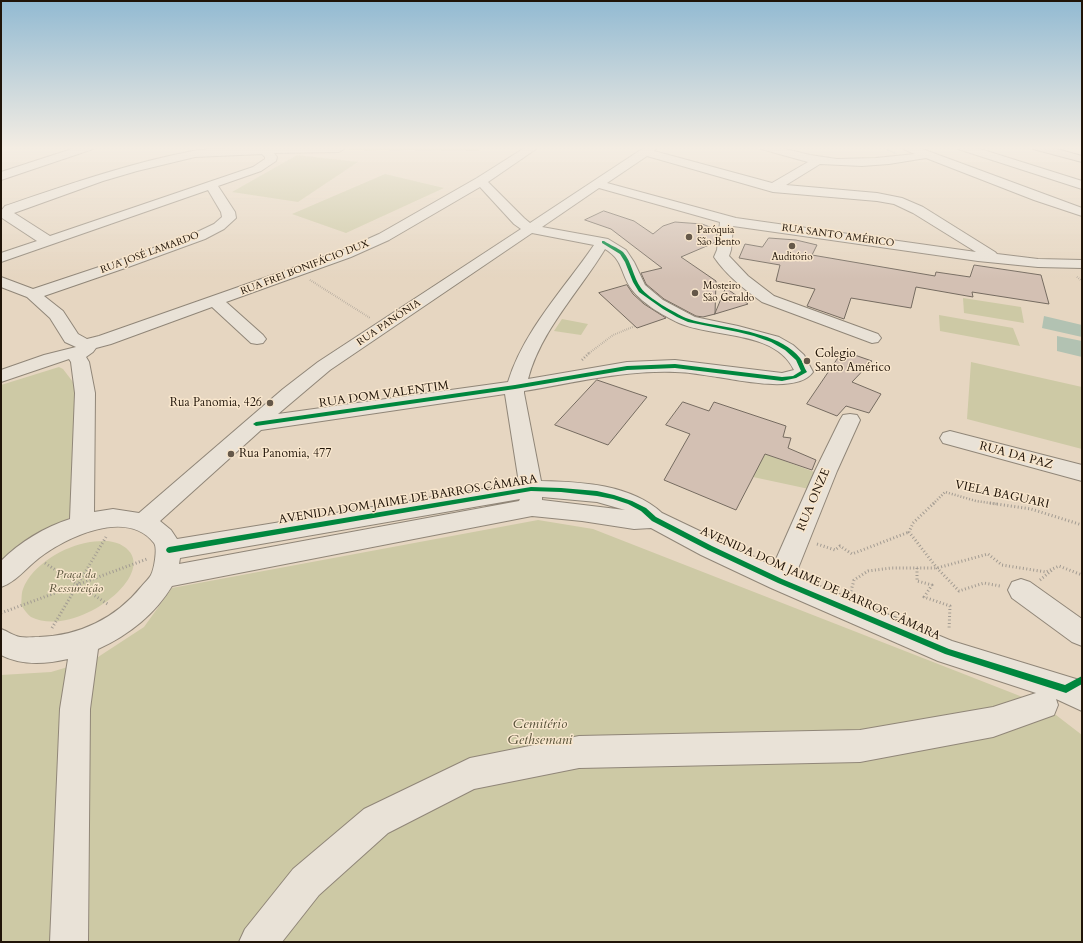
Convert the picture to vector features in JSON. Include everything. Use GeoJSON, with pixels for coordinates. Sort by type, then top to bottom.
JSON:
{"type":"FeatureCollection","features":[{"type":"Feature","properties":{"kind":"street"},"geometry":{"type":"LineString","coordinates":[[49,242],[7,215],[7,212],[10,209],[62,191]]}},
{"type":"Feature","properties":{"kind":"street"},"geometry":{"type":"LineString","coordinates":[[1,258],[197,191]]}},
{"type":"Feature","properties":{"kind":"street","name":"RUA JOSÉ LAMARDO"},"geometry":{"type":"LineString","coordinates":[[33,294],[150,255],[201,235],[225,222],[229,218],[228,212],[215,191]]}},
{"type":"Feature","properties":{"kind":"street","name":"RUA FREI BONIFÁCIO DUX"},"geometry":{"type":"LineString","coordinates":[[1,376],[346,254],[384,237],[464,191]]}},
{"type":"Feature","properties":{"kind":"street"},"geometry":{"type":"LineString","coordinates":[[491,191],[519,221],[530,229],[603,242],[539,333],[516,381],[514,393],[531,498]]}},
{"type":"Feature","properties":{"kind":"street","name":"RUA PANÔNIA"},"geometry":{"type":"LineString","coordinates":[[144,522],[290,393],[324,366],[587,191]]}},
{"type":"Feature","properties":{"kind":"street","name":"RUA SANTO AMÉRICO"},"geometry":{"type":"LineString","coordinates":[[623,191],[727,220],[994,258],[1038,263],[1082,264]]}},
{"type":"Feature","properties":{"kind":"street"},"geometry":{"type":"LineString","coordinates":[[807,191],[876,197],[898,201],[918,210],[994,258]]}},
{"type":"Feature","properties":{"kind":"street"},"geometry":{"type":"LineString","coordinates":[[1025,191],[1082,212]]}},
{"type":"Feature","properties":{"kind":"street"},"geometry":{"type":"LineString","coordinates":[[727,220],[724,250],[721,256],[742,279],[758,293],[768,300],[872,338]]}},
{"type":"Feature","properties":{"kind":"street"},"geometry":{"type":"LineString","coordinates":[[939,239],[955,253]]}},
{"type":"Feature","properties":{"kind":"street","name":"RUA DOM VALENTIM"},"geometry":{"type":"LineString","coordinates":[[256,424],[515,387],[627,368],[675,366],[782,379],[794,377],[804,372],[802,364],[791,352],[778,344],[740,330],[689,321],[673,313],[641,290],[620,253],[603,242]]}},
{"type":"Feature","properties":{"kind":"street"},"geometry":{"type":"LineString","coordinates":[[1,282],[33,294],[57,315],[77,349],[85,393],[82,524]]}},
{"type":"Feature","properties":{"kind":"street"},"geometry":{"type":"LineString","coordinates":[[215,301],[257,339]]}},
{"type":"Feature","properties":{"kind":"street","name":"RUA ONZE"},"geometry":{"type":"LineString","coordinates":[[780,581],[826,471],[850,420]]}},
{"type":"Feature","properties":{"kind":"street","name":"RUA DA PAZ"},"geometry":{"type":"LineString","coordinates":[[950,438],[1082,473]]}},
{"type":"Feature","properties":{"kind":"street","name":"AVENIDA DOM JAIME DE BARROS CÂMARA"},"geometry":{"type":"LineString","coordinates":[[164,577],[568,490],[630,501],[648,511],[654,519],[710,548],[780,581],[948,652],[1068,693]]}},
{"type":"Feature","properties":{"kind":"street","name":"AVENIDA DOM JAIME DE BARROS CÂMARA"},"geometry":{"type":"LineString","coordinates":[[169,550],[531,498]]}},
{"type":"Feature","properties":{"kind":"street"},"geometry":{"type":"LineString","coordinates":[[1,577],[27,552],[59,533],[82,524],[105,519],[126,519],[144,522],[161,533],[169,550],[164,577],[146,601],[119,624],[84,642],[49,651],[17,649],[1,641]]}},
{"type":"Feature","properties":{"kind":"street"},"geometry":{"type":"LineString","coordinates":[[1021,590],[1082,634]]}},
{"type":"Feature","properties":{"kind":"street"},"geometry":{"type":"LineString","coordinates":[[69,942],[75,709],[84,642]]}},
{"type":"Feature","properties":{"kind":"street"},"geometry":{"type":"LineString","coordinates":[[258,942],[306,882],[376,821],[470,774],[579,752],[860,746],[993,722],[1068,693]]}},
{"type":"Feature","properties":{"kind":"path"},"geometry":{"type":"LineString","coordinates":[[298,272],[384,326]]}},
{"type":"Feature","properties":{"kind":"path"},"geometry":{"type":"LineString","coordinates":[[568,377],[569,374],[600,344],[620,330],[635,326]]}},
{"type":"Feature","properties":{"kind":"path"},"geometry":{"type":"LineString","coordinates":[[38,650],[116,519]]}},
{"type":"Feature","properties":{"kind":"path"},"geometry":{"type":"LineString","coordinates":[[813,542],[835,550],[840,546],[852,554],[909,532],[937,568],[959,591],[984,583],[1021,590],[1034,586],[1052,570]]}},
{"type":"Feature","properties":{"kind":"path"},"geometry":{"type":"LineString","coordinates":[[1,613],[169,550]]}},
{"type":"Feature","properties":{"kind":"path"},"geometry":{"type":"LineString","coordinates":[[27,552],[128,617]]}},
{"type":"Feature","properties":{"kind":"path"},"geometry":{"type":"LineString","coordinates":[[847,609],[854,580],[868,571],[891,568],[937,568],[988,554],[1002,565],[1046,572],[1059,566],[1082,575]]}},
{"type":"Feature","properties":{"kind":"path"},"geometry":{"type":"LineString","coordinates":[[917,568],[917,581],[932,585],[924,597],[950,606],[948,652]]}},
{"type":"Feature","properties":{"kind":"green space"},"geometry":{"type":"Polygon","coordinates":[[[234,191],[314,191],[298,202],[232,192],[234,191]]]}},
{"type":"Feature","properties":{"kind":"green space"},"geometry":{"type":"Polygon","coordinates":[[[345,191],[437,191],[346,233],[292,214],[345,191]]]}},
{"type":"Feature","properties":{"kind":"green space"},"geometry":{"type":"Polygon","coordinates":[[[963,298],[1021,307],[1024,323],[964,313],[963,298]]]}},
{"type":"Feature","properties":{"kind":"green space"},"geometry":{"type":"Polygon","coordinates":[[[939,315],[1013,328],[1020,346],[940,331],[939,315]]]}},
{"type":"Feature","properties":{"kind":"green space"},"geometry":{"type":"Polygon","coordinates":[[[562,319],[588,324],[581,335],[554,331],[562,319]]]}},
{"type":"Feature","properties":{"kind":"green space"},"geometry":{"type":"Polygon","coordinates":[[[971,362],[1082,387],[1082,449],[967,419],[971,362]]]}},
{"type":"Feature","properties":{"kind":"green space"},"geometry":{"type":"Polygon","coordinates":[[[59,367],[63,369],[76,386],[72,516],[26,545],[1,568],[1,385],[59,367]]]}},
{"type":"Feature","properties":{"kind":"green space"},"geometry":{"type":"Polygon","coordinates":[[[697,429],[817,473],[809,489],[753,477],[697,429]]]}},
{"type":"Feature","properties":{"kind":"green space","name":"Cemitério Gethsemani"},"geometry":{"type":"Polygon","coordinates":[[[538,520],[593,529],[1043,705],[1082,735],[1082,942],[1,942],[1,675],[51,672],[95,659],[144,627],[172,588],[538,520]]]}},
{"type":"Feature","properties":{"kind":"green space","name":"Praça da Ressureição"},"geometry":{"type":"Polygon","coordinates":[[[108,541],[118,543],[123,546],[133,557],[132,571],[124,586],[109,600],[91,611],[70,619],[50,622],[31,617],[28,614],[21,605],[22,591],[27,580],[41,565],[60,552],[80,544],[108,541]]]}},
{"type":"Feature","properties":{"kind":"shaded area"},"geometry":{"type":"Polygon","coordinates":[[[1044,316],[1082,325],[1082,337],[1042,328],[1044,316]]]}},
{"type":"Feature","properties":{"kind":"shaded area"},"geometry":{"type":"Polygon","coordinates":[[[1057,336],[1082,341],[1082,357],[1057,351],[1057,336]]]}},
{"type":"Feature","properties":{"kind":"building"},"geometry":{"type":"Polygon","coordinates":[[[604,211],[634,221],[653,234],[663,226],[675,222],[702,224],[710,227],[717,233],[716,242],[681,257],[716,281],[715,314],[703,317],[696,316],[664,299],[646,284],[641,273],[662,268],[611,229],[585,220],[604,211]]]}},
{"type":"Feature","properties":{"kind":"building"},"geometry":{"type":"Polygon","coordinates":[[[769,238],[796,240],[817,245],[812,255],[935,276],[936,272],[970,277],[974,265],[1041,275],[1049,304],[972,292],[973,297],[916,287],[911,308],[851,298],[844,319],[807,306],[815,289],[776,281],[780,265],[739,258],[745,244],[762,247],[769,238]]]}},
{"type":"Feature","properties":{"kind":"building"},"geometry":{"type":"Polygon","coordinates":[[[627,285],[633,294],[644,304],[666,318],[637,328],[599,293],[627,285]]]}},
{"type":"Feature","properties":{"kind":"building"},"geometry":{"type":"Polygon","coordinates":[[[726,288],[748,304],[715,314],[726,288]]]}},
{"type":"Feature","properties":{"kind":"building"},"geometry":{"type":"Polygon","coordinates":[[[843,351],[872,361],[852,382],[881,394],[869,413],[846,406],[837,416],[807,404],[843,351]]]}},
{"type":"Feature","properties":{"kind":"building"},"geometry":{"type":"Polygon","coordinates":[[[597,380],[647,397],[608,445],[555,425],[597,380]]]}},
{"type":"Feature","properties":{"kind":"building"},"geometry":{"type":"Polygon","coordinates":[[[683,402],[709,411],[714,402],[786,426],[783,437],[791,438],[788,448],[816,460],[812,470],[765,454],[736,510],[664,480],[690,434],[666,425],[683,402]]]}},
{"type":"Feature","properties":{"kind":"cycle path"},"geometry":{"type":"LineString","coordinates":[[256,424],[515,387],[627,368],[675,366],[782,379],[794,377],[804,372],[798,359],[787,349],[772,341],[756,335],[690,321],[651,299],[638,287],[627,262],[621,253],[603,242]]}},
{"type":"Feature","properties":{"kind":"cycle path"},"geometry":{"type":"LineString","coordinates":[[169,550],[531,489],[579,491],[614,497],[630,502],[644,509],[654,519],[710,548],[780,581],[948,652],[1066,689],[1082,680]]}},
{"type":"Feature","properties":{"kind":"place","name":"Paróquia São Bento"},"geometry":{"type":"Point","coordinates":[689,237]}},
{"type":"Feature","properties":{"kind":"place","name":"Auditório"},"geometry":{"type":"Point","coordinates":[792,246]}},
{"type":"Feature","properties":{"kind":"place","name":"Mosteiro São Geraldo"},"geometry":{"type":"Point","coordinates":[695,293]}},
{"type":"Feature","properties":{"kind":"place","name":"Colegio Santo Américo"},"geometry":{"type":"Point","coordinates":[807,361]}},
{"type":"Feature","properties":{"kind":"place","name":"Rua Panomia, 426"},"geometry":{"type":"Point","coordinates":[270,403]}},
{"type":"Feature","properties":{"kind":"place","name":"Rua Panomia, 477"},"geometry":{"type":"Point","coordinates":[231,454]}}]}
